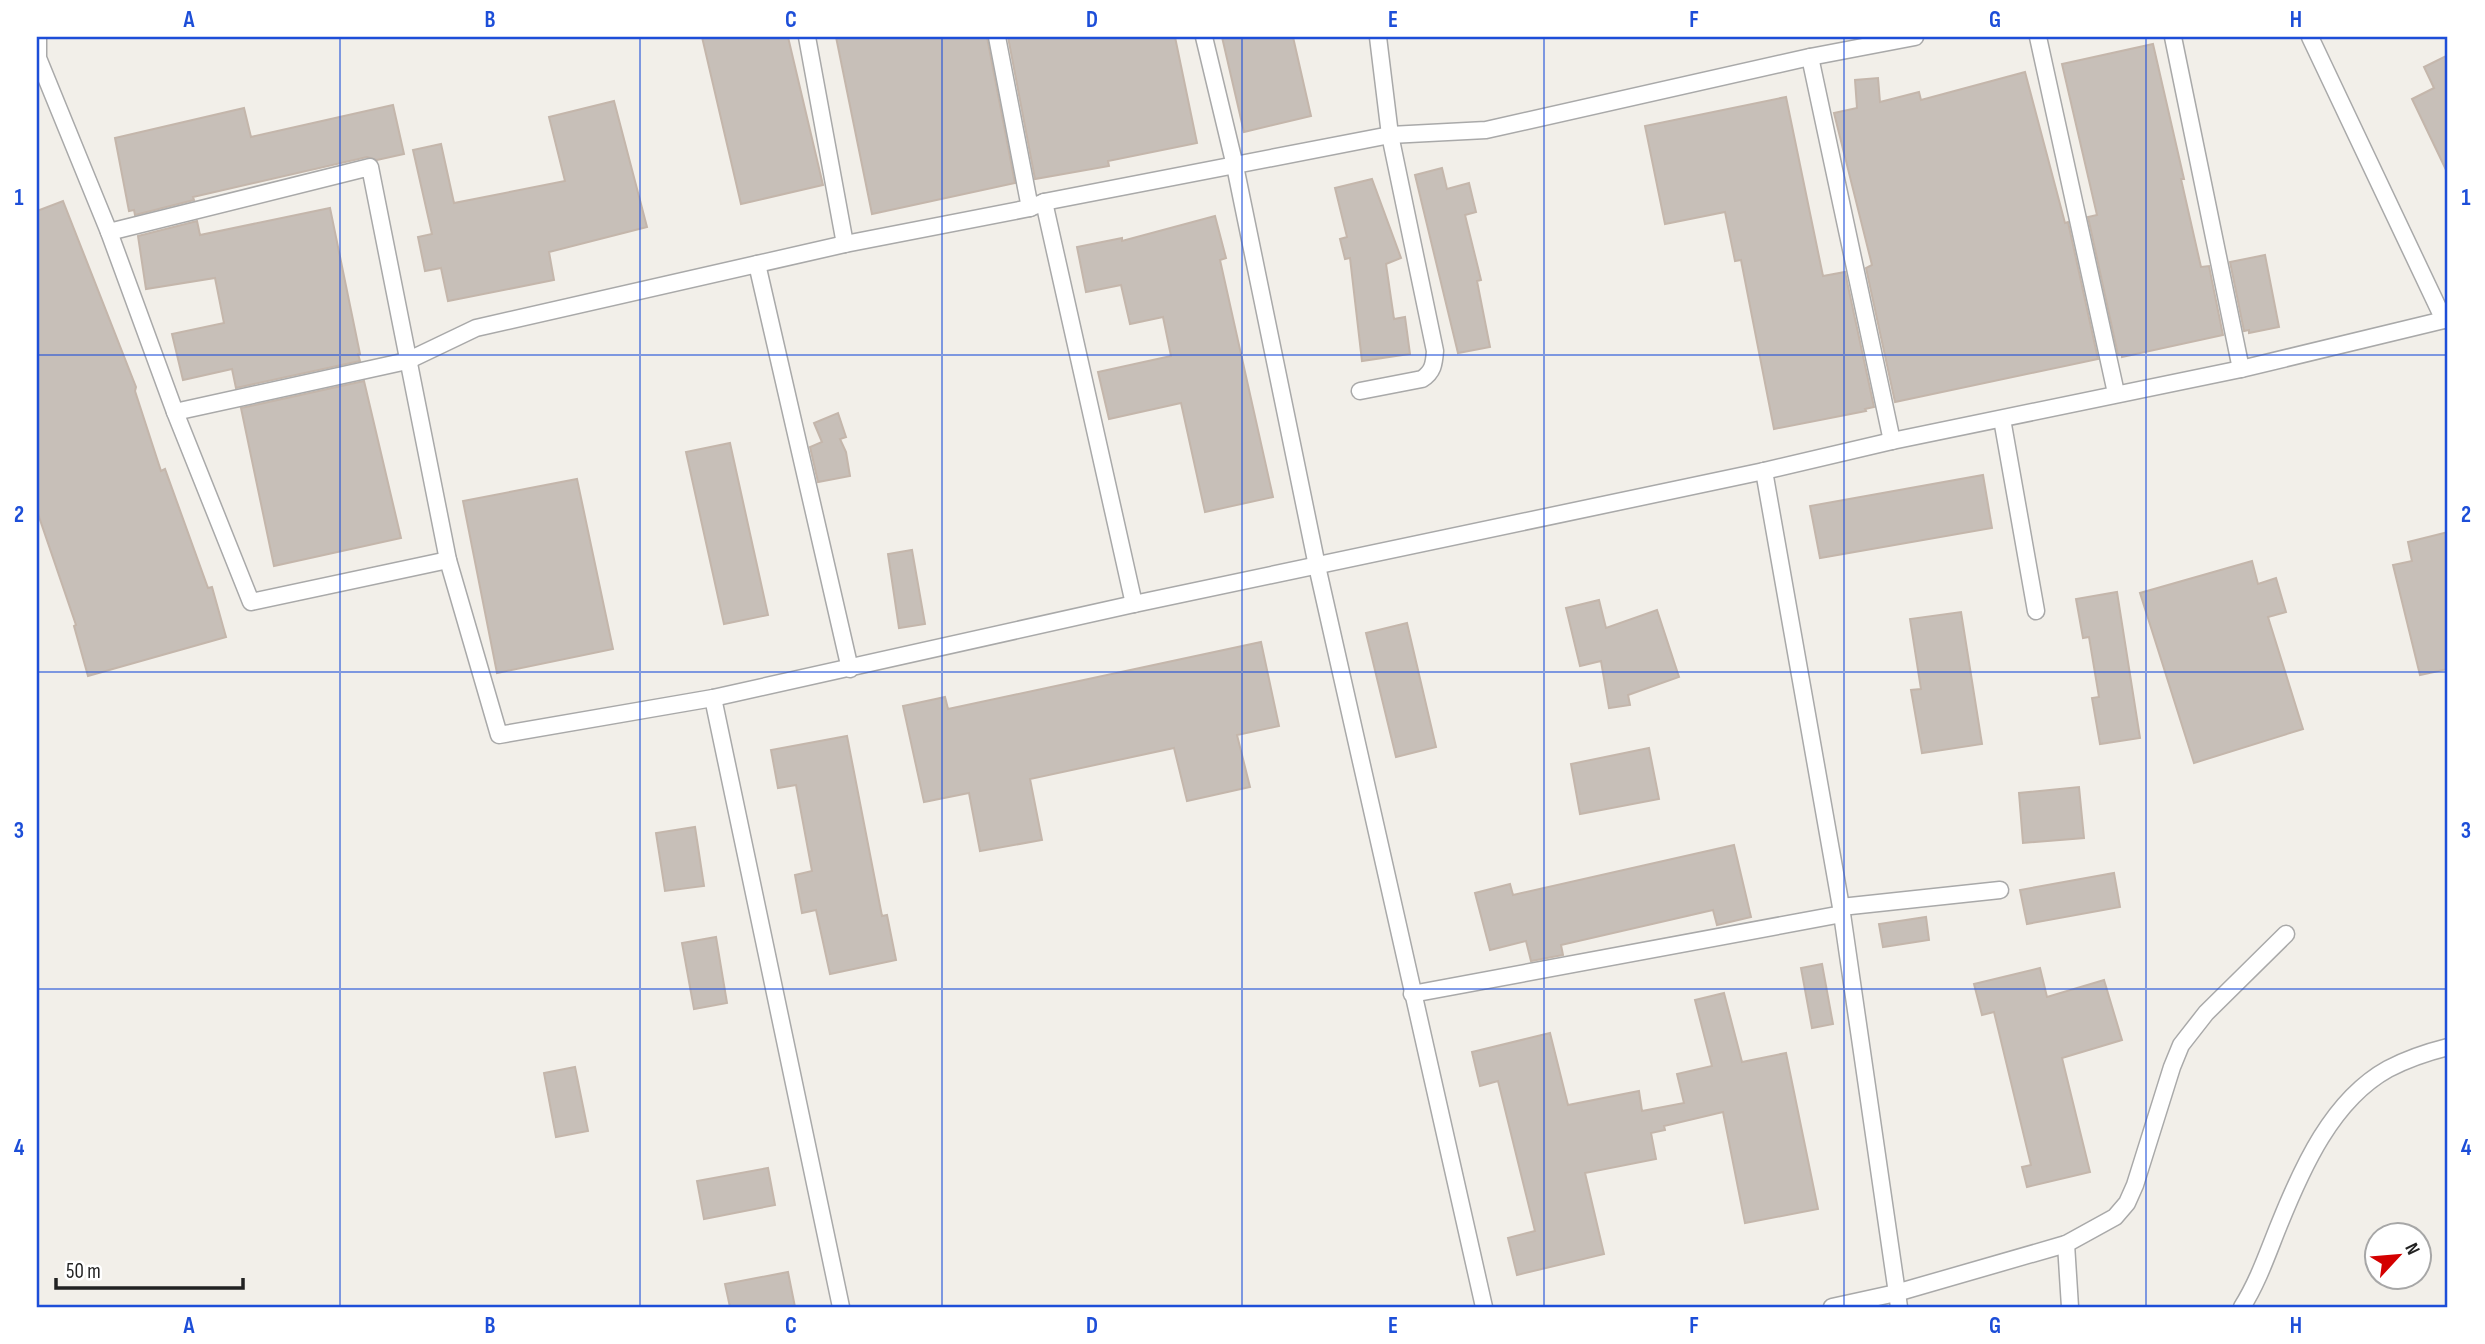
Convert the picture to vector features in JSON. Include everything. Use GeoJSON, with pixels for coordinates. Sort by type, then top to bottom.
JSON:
{"type":"FeatureCollection","features":[{"type":"Feature","properties":{"kind":"lane"},"geometry":{"type":"LineString","coordinates":[[38,37],[38,58],[109,232],[175,412],[251,602],[448,561]]}},
{"type":"Feature","properties":{"kind":"lane"},"geometry":{"type":"LineString","coordinates":[[807,37],[845,244]]}},
{"type":"Feature","properties":{"kind":"lane"},"geometry":{"type":"LineString","coordinates":[[997,37],[1134,604]]}},
{"type":"Feature","properties":{"kind":"lane"},"geometry":{"type":"LineString","coordinates":[[1204,37],[1235,166],[1317,566],[1484,1307]]}},
{"type":"Feature","properties":{"kind":"lane"},"geometry":{"type":"LineString","coordinates":[[1360,391],[1422,379],[1430,374],[1435,351],[1390,135],[1378,37]]}},
{"type":"Feature","properties":{"kind":"lane"},"geometry":{"type":"LineString","coordinates":[[175,412],[408,360],[476,328],[845,244],[1390,135],[1486,130],[1810,57],[1915,37]]}},
{"type":"Feature","properties":{"kind":"lane"},"geometry":{"type":"LineString","coordinates":[[2038,37],[2116,393]]}},
{"type":"Feature","properties":{"kind":"lane"},"geometry":{"type":"LineString","coordinates":[[2173,37],[2241,369]]}},
{"type":"Feature","properties":{"kind":"lane"},"geometry":{"type":"LineString","coordinates":[[109,232],[370,167],[448,561],[499,735],[712,698],[850,669],[1134,604],[1764,471],[2116,393],[2241,369],[2446,320],[2310,37]]}},
{"type":"Feature","properties":{"kind":"lane"},"geometry":{"type":"LineString","coordinates":[[1810,57],[1892,441]]}},
{"type":"Feature","properties":{"kind":"lane"},"geometry":{"type":"LineString","coordinates":[[757,264],[850,669]]}},
{"type":"Feature","properties":{"kind":"lane"},"geometry":{"type":"LineString","coordinates":[[2002,419],[2036,611]]}},
{"type":"Feature","properties":{"kind":"lane"},"geometry":{"type":"LineString","coordinates":[[1764,471],[1842,910],[1897,1300]]}},
{"type":"Feature","properties":{"kind":"lane"},"geometry":{"type":"LineString","coordinates":[[712,698],[841,1307]]}},
{"type":"Feature","properties":{"kind":"lane"},"geometry":{"type":"LineString","coordinates":[[1412,994],[1842,910],[2000,890]]}},
{"type":"Feature","properties":{"kind":"lane"},"geometry":{"type":"LineString","coordinates":[[1832,1307],[1897,1300],[2067,1244],[2115,1217],[2127,1203],[2181,1045],[2206,1013],[2286,934]]}},
{"type":"Feature","properties":{"kind":"lane"},"geometry":{"type":"LineString","coordinates":[[2242,1307],[2313,1152],[2342,1108],[2386,1070],[2427,1052],[2448,1047]]}},
{"type":"Feature","properties":{"kind":"lane"},"geometry":{"type":"LineString","coordinates":[[2067,1244],[2070,1307]]}},
{"type":"Feature","properties":{"kind":"building"},"geometry":{"type":"Polygon","coordinates":[[[702,37],[788,37],[823,185],[741,204],[702,37]]]}},
{"type":"Feature","properties":{"kind":"building"},"geometry":{"type":"Polygon","coordinates":[[[836,37],[987,37],[1015,183],[872,214],[836,37]]]}},
{"type":"Feature","properties":{"kind":"building"},"geometry":{"type":"Polygon","coordinates":[[[1008,37],[1175,37],[1197,143],[1108,161],[1109,166],[1035,179],[1008,37]]]}},
{"type":"Feature","properties":{"kind":"building"},"geometry":{"type":"Polygon","coordinates":[[[1222,37],[1293,37],[1311,116],[1244,132],[1222,37]]]}},
{"type":"Feature","properties":{"kind":"building"},"geometry":{"type":"Polygon","coordinates":[[[2153,44],[2201,267],[2209,266],[2223,335],[2122,357],[2118,355],[2088,217],[2097,215],[2062,64],[2153,44]]]}},
{"type":"Feature","properties":{"kind":"building"},"geometry":{"type":"Polygon","coordinates":[[[2448,55],[2448,174],[2412,99],[2434,88],[2424,67],[2448,55]]]}},
{"type":"Feature","properties":{"kind":"building"},"geometry":{"type":"Polygon","coordinates":[[[2025,72],[2065,223],[2068,222],[2098,359],[1895,402],[1866,268],[1872,265],[1834,113],[1857,108],[1855,80],[1878,78],[1880,102],[1919,92],[1921,100],[2025,72]]]}},
{"type":"Feature","properties":{"kind":"building"},"geometry":{"type":"Polygon","coordinates":[[[1786,97],[1823,276],[1845,272],[1874,407],[1865,409],[1866,411],[1774,429],[1741,260],[1735,261],[1725,212],[1665,224],[1645,126],[1786,97]]]}},
{"type":"Feature","properties":{"kind":"building"},"geometry":{"type":"Polygon","coordinates":[[[614,101],[647,227],[549,252],[554,280],[448,301],[441,268],[425,271],[418,237],[432,234],[413,150],[441,144],[454,203],[565,181],[549,117],[614,101]]]}},
{"type":"Feature","properties":{"kind":"building"},"geometry":{"type":"Polygon","coordinates":[[[393,105],[404,154],[377,160],[367,157],[193,197],[194,200],[135,215],[134,210],[129,211],[115,138],[244,108],[251,137],[393,105]]]}},
{"type":"Feature","properties":{"kind":"building"},"geometry":{"type":"Polygon","coordinates":[[[1442,168],[1447,189],[1469,183],[1476,212],[1465,215],[1481,280],[1477,281],[1490,347],[1458,353],[1415,175],[1442,168]]]}},
{"type":"Feature","properties":{"kind":"building"},"geometry":{"type":"Polygon","coordinates":[[[1372,179],[1401,258],[1386,264],[1394,319],[1405,317],[1410,354],[1362,361],[1350,258],[1345,259],[1340,239],[1347,237],[1335,188],[1372,179]]]}},
{"type":"Feature","properties":{"kind":"building"},"geometry":{"type":"Polygon","coordinates":[[[63,201],[136,387],[161,471],[165,469],[208,588],[212,587],[226,637],[88,676],[74,626],[76,625],[37,511],[37,211],[63,201]]]}},
{"type":"Feature","properties":{"kind":"building"},"geometry":{"type":"Polygon","coordinates":[[[330,208],[360,361],[236,388],[232,369],[183,380],[172,334],[224,323],[215,278],[146,289],[138,236],[197,221],[200,235],[330,208]]]}},
{"type":"Feature","properties":{"kind":"building"},"geometry":{"type":"Polygon","coordinates":[[[1215,216],[1226,258],[1220,260],[1273,497],[1205,512],[1181,403],[1109,419],[1098,372],[1171,356],[1163,317],[1130,324],[1121,285],[1086,292],[1077,247],[1122,238],[1122,241],[1215,216]]]}},
{"type":"Feature","properties":{"kind":"building"},"geometry":{"type":"Polygon","coordinates":[[[2265,255],[2279,327],[2249,333],[2249,330],[2244,331],[2230,262],[2265,255]]]}},
{"type":"Feature","properties":{"kind":"building"},"geometry":{"type":"Polygon","coordinates":[[[364,381],[401,538],[274,566],[241,408],[364,381]]]}},
{"type":"Feature","properties":{"kind":"building"},"geometry":{"type":"Polygon","coordinates":[[[838,413],[846,437],[840,439],[846,452],[850,476],[818,482],[810,447],[822,442],[814,423],[838,413]]]}},
{"type":"Feature","properties":{"kind":"building"},"geometry":{"type":"Polygon","coordinates":[[[730,443],[768,615],[724,624],[686,452],[730,443]]]}},
{"type":"Feature","properties":{"kind":"building"},"geometry":{"type":"Polygon","coordinates":[[[1983,475],[1992,528],[1820,558],[1810,506],[1983,475]]]}},
{"type":"Feature","properties":{"kind":"building"},"geometry":{"type":"Polygon","coordinates":[[[577,479],[613,649],[497,673],[463,501],[577,479]]]}},
{"type":"Feature","properties":{"kind":"building"},"geometry":{"type":"Polygon","coordinates":[[[2448,532],[2448,669],[2420,675],[2393,565],[2412,561],[2408,542],[2448,532]]]}},
{"type":"Feature","properties":{"kind":"building"},"geometry":{"type":"Polygon","coordinates":[[[912,550],[925,624],[899,628],[888,554],[912,550]]]}},
{"type":"Feature","properties":{"kind":"building"},"geometry":{"type":"Polygon","coordinates":[[[2252,561],[2258,584],[2276,578],[2286,612],[2268,617],[2303,729],[2194,763],[2140,593],[2252,561]]]}},
{"type":"Feature","properties":{"kind":"building"},"geometry":{"type":"Polygon","coordinates":[[[2117,592],[2140,738],[2100,744],[2092,698],[2099,697],[2089,637],[2083,638],[2076,599],[2117,592]]]}},
{"type":"Feature","properties":{"kind":"building"},"geometry":{"type":"Polygon","coordinates":[[[1599,600],[1606,628],[1657,610],[1679,677],[1628,695],[1630,705],[1609,708],[1601,661],[1580,666],[1566,608],[1599,600]]]}},
{"type":"Feature","properties":{"kind":"building"},"geometry":{"type":"Polygon","coordinates":[[[1961,612],[1982,744],[1922,753],[1911,690],[1921,689],[1910,619],[1961,612]]]}},
{"type":"Feature","properties":{"kind":"building"},"geometry":{"type":"Polygon","coordinates":[[[1407,623],[1436,747],[1396,757],[1366,633],[1407,623]]]}},
{"type":"Feature","properties":{"kind":"building"},"geometry":{"type":"Polygon","coordinates":[[[1261,642],[1279,726],[1237,735],[1250,787],[1187,801],[1174,748],[1030,779],[1042,840],[980,851],[969,793],[924,802],[903,706],[945,697],[948,709],[1261,642]]]}},
{"type":"Feature","properties":{"kind":"building"},"geometry":{"type":"Polygon","coordinates":[[[847,736],[882,916],[887,915],[896,960],[830,974],[816,910],[802,913],[795,875],[812,871],[796,785],[778,788],[771,750],[847,736]]]}},
{"type":"Feature","properties":{"kind":"building"},"geometry":{"type":"Polygon","coordinates":[[[1649,748],[1659,799],[1580,814],[1571,764],[1649,748]]]}},
{"type":"Feature","properties":{"kind":"building"},"geometry":{"type":"Polygon","coordinates":[[[2079,787],[2084,838],[2023,843],[2019,793],[2079,787]]]}},
{"type":"Feature","properties":{"kind":"building"},"geometry":{"type":"Polygon","coordinates":[[[695,827],[704,886],[665,891],[656,833],[695,827]]]}},
{"type":"Feature","properties":{"kind":"building"},"geometry":{"type":"Polygon","coordinates":[[[1734,845],[1751,917],[1717,925],[1713,910],[1561,945],[1563,955],[1531,961],[1526,941],[1490,950],[1475,893],[1510,884],[1513,895],[1734,845]]]}},
{"type":"Feature","properties":{"kind":"building"},"geometry":{"type":"Polygon","coordinates":[[[2114,873],[2120,907],[2027,924],[2020,890],[2114,873]]]}},
{"type":"Feature","properties":{"kind":"building"},"geometry":{"type":"Polygon","coordinates":[[[1926,917],[1929,940],[1883,947],[1879,924],[1926,917]]]}},
{"type":"Feature","properties":{"kind":"building"},"geometry":{"type":"Polygon","coordinates":[[[716,937],[727,1003],[694,1009],[682,943],[716,937]]]}},
{"type":"Feature","properties":{"kind":"building"},"geometry":{"type":"Polygon","coordinates":[[[1822,964],[1833,1024],[1812,1028],[1801,968],[1822,964]]]}},
{"type":"Feature","properties":{"kind":"building"},"geometry":{"type":"Polygon","coordinates":[[[2040,968],[2047,997],[2104,980],[2122,1040],[2062,1058],[2090,1172],[2027,1187],[2022,1167],[2031,1165],[1994,1012],[1982,1015],[1974,984],[2040,968]]]}},
{"type":"Feature","properties":{"kind":"building"},"geometry":{"type":"Polygon","coordinates":[[[1724,993],[1742,1062],[1786,1053],[1818,1209],[1745,1223],[1723,1112],[1664,1126],[1665,1130],[1651,1133],[1656,1159],[1585,1173],[1604,1254],[1517,1275],[1508,1238],[1535,1231],[1498,1081],[1480,1086],[1472,1052],[1550,1033],[1568,1105],[1639,1091],[1642,1111],[1684,1103],[1677,1074],[1712,1066],[1695,1000],[1724,993]]]}},
{"type":"Feature","properties":{"kind":"building"},"geometry":{"type":"Polygon","coordinates":[[[575,1067],[588,1131],[556,1137],[544,1073],[575,1067]]]}},
{"type":"Feature","properties":{"kind":"building"},"geometry":{"type":"Polygon","coordinates":[[[768,1168],[775,1205],[704,1219],[697,1181],[768,1168]]]}},
{"type":"Feature","properties":{"kind":"building"},"geometry":{"type":"Polygon","coordinates":[[[788,1272],[795,1307],[730,1307],[725,1284],[788,1272]]]}}]}
